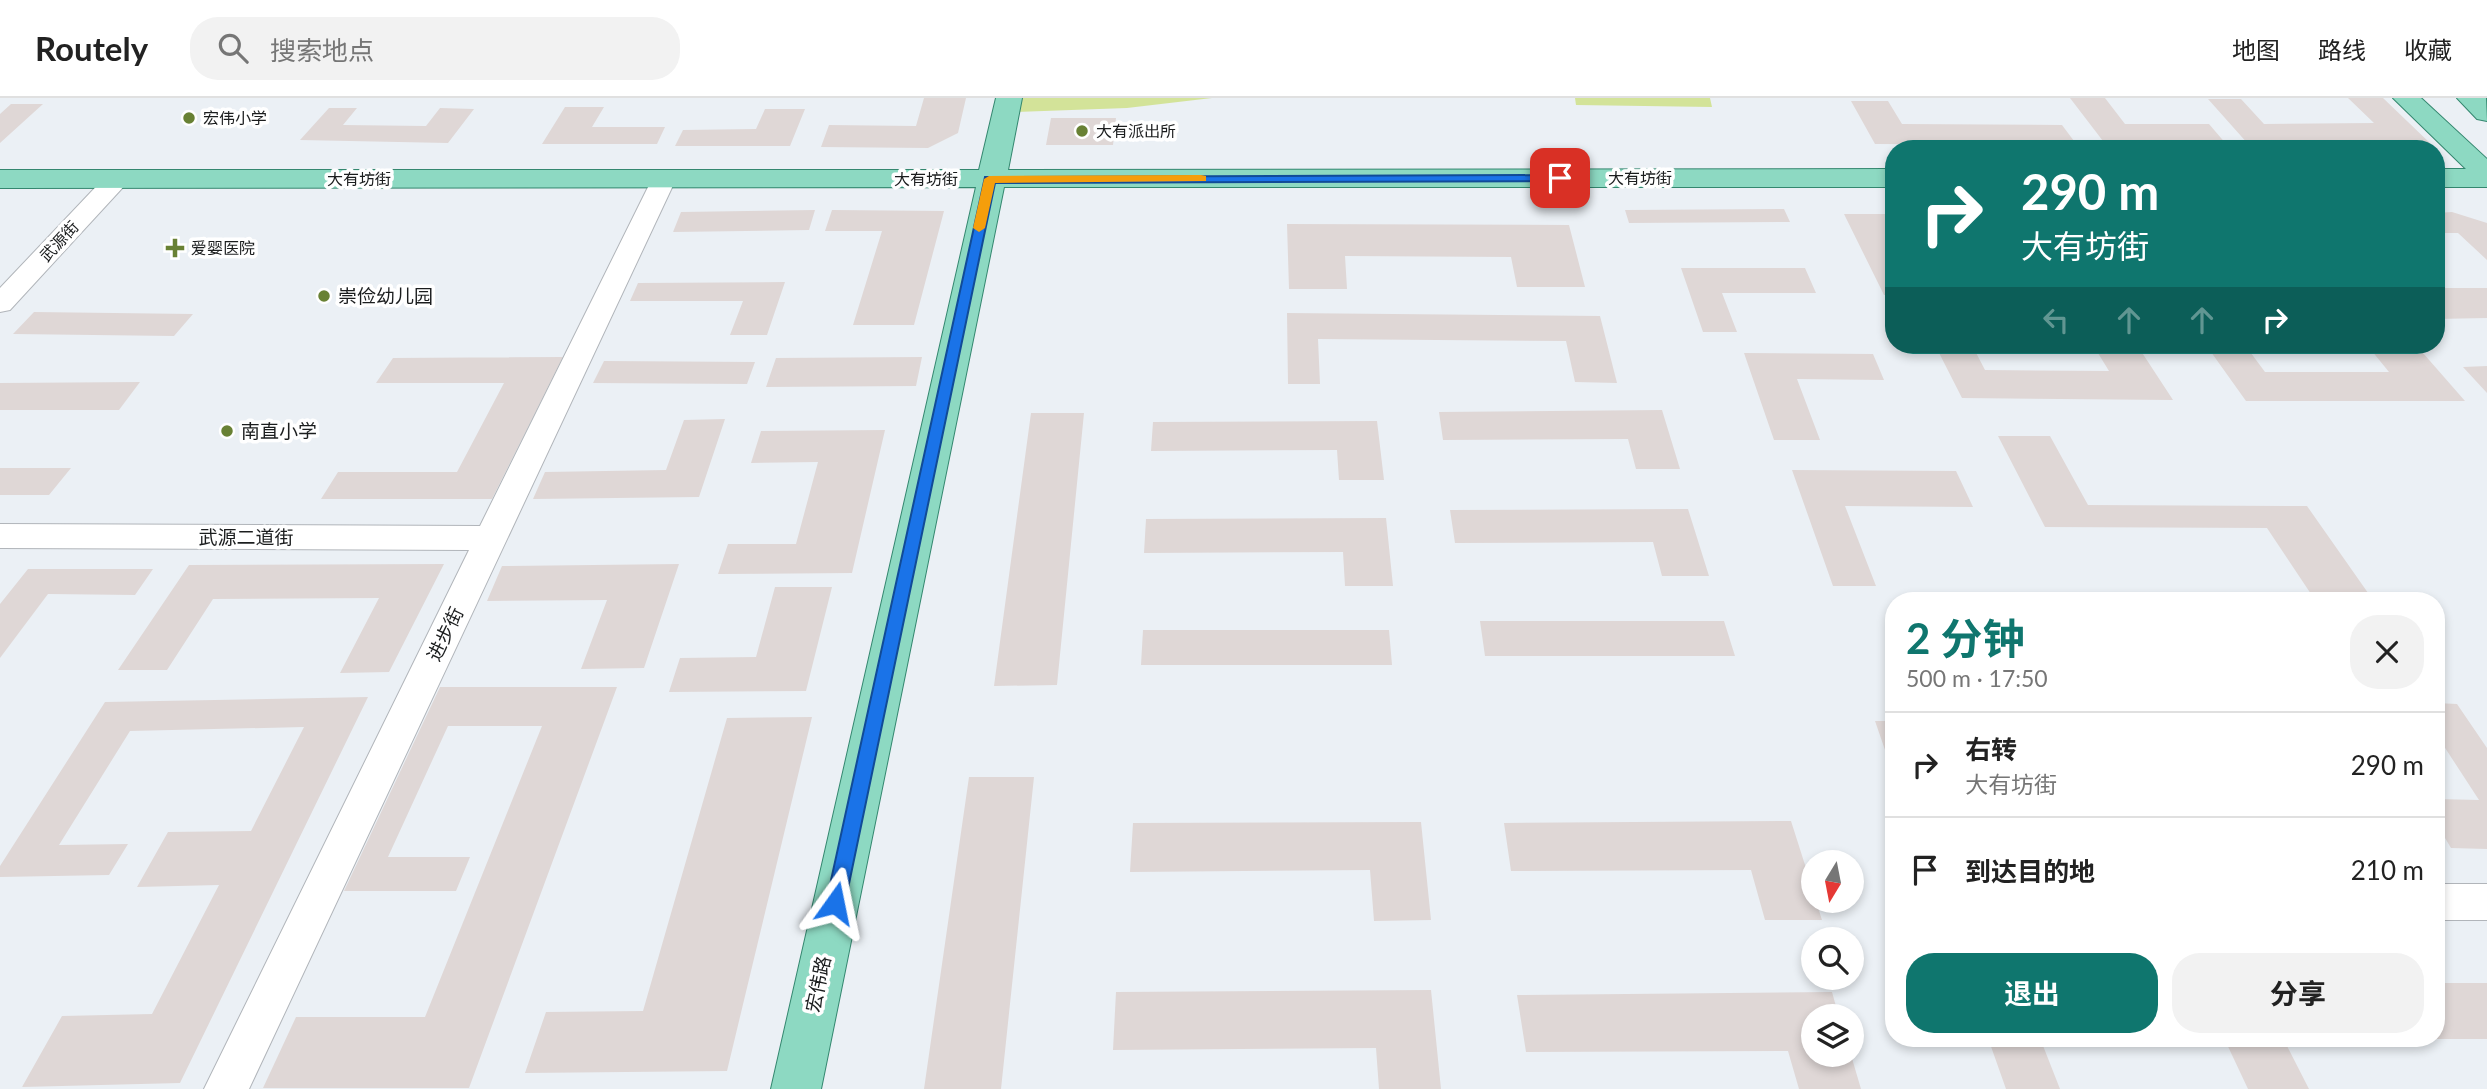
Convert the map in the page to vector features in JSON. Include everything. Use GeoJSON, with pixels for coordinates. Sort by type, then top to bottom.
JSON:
{"type":"FeatureCollection","features":[{"type":"Feature","properties":{"kind":"main road","name":"宏伟路"},"geometry":{"type":"LineString","coordinates":[[796,1089],[989,179],[1009,98]]}},
{"type":"Feature","properties":{"kind":"main road"},"geometry":{"type":"LineString","coordinates":[[2406,98],[2487,176]]}},
{"type":"Feature","properties":{"kind":"main road"},"geometry":{"type":"LineString","coordinates":[[2435,98],[2487,145]]}},
{"type":"Feature","properties":{"kind":"main road"},"geometry":{"type":"LineString","coordinates":[[2470,98],[2487,113]]}},
{"type":"Feature","properties":{"kind":"main road"},"geometry":{"type":"LineString","coordinates":[[2445,178],[2487,176]]}},
{"type":"Feature","properties":{"kind":"main road","name":"大有坊街"},"geometry":{"type":"LineString","coordinates":[[0,179],[1885,178]]}},
{"type":"Feature","properties":{"kind":"street","name":"武源街"},"geometry":{"type":"LineString","coordinates":[[0,304],[117,179]]}},
{"type":"Feature","properties":{"kind":"street","name":"进步街"},"geometry":{"type":"LineString","coordinates":[[226,1089],[664,179]]}},
{"type":"Feature","properties":{"kind":"street","name":"武源二道街"},"geometry":{"type":"LineString","coordinates":[[0,536],[491,538]]}},
{"type":"Feature","properties":{"kind":"street"},"geometry":{"type":"LineString","coordinates":[[2445,902],[2487,902]]}},
{"type":"Feature","properties":{"kind":"green space"},"geometry":{"type":"Polygon","coordinates":[[[1020,98],[1212,98],[1127,108],[1016,112],[1020,98]]]}},
{"type":"Feature","properties":{"kind":"green space"},"geometry":{"type":"Polygon","coordinates":[[[1575,98],[1710,98],[1712,107],[1576,105],[1575,98]]]}},
{"type":"Feature","properties":{"kind":"building"},"geometry":{"type":"Polygon","coordinates":[[[924,98],[966,98],[958,133],[928,148],[821,147],[829,125],[916,126],[924,98]]]}},
{"type":"Feature","properties":{"kind":"building"},"geometry":{"type":"Polygon","coordinates":[[[2070,98],[2105,98],[2125,124],[2209,124],[2223,140],[2102,140],[2070,98]]]}},
{"type":"Feature","properties":{"kind":"building"},"geometry":{"type":"Polygon","coordinates":[[[2348,98],[2383,98],[2427,140],[2245,140],[2208,99],[2241,99],[2264,124],[2374,123],[2348,98]]]}},
{"type":"Feature","properties":{"kind":"building"},"geometry":{"type":"Polygon","coordinates":[[[1851,101],[1888,101],[1902,124],[2062,125],[2073,140],[1885,140],[1885,144],[1875,144],[1851,101]]]}},
{"type":"Feature","properties":{"kind":"building"},"geometry":{"type":"Polygon","coordinates":[[[11,104],[43,104],[0,143],[0,114],[11,104]]]}},
{"type":"Feature","properties":{"kind":"building"},"geometry":{"type":"Polygon","coordinates":[[[565,107],[604,107],[592,127],[665,127],[657,144],[542,144],[565,107]]]}},
{"type":"Feature","properties":{"kind":"building"},"geometry":{"type":"Polygon","coordinates":[[[329,108],[357,108],[343,125],[426,126],[440,108],[474,109],[448,143],[300,140],[329,108]]]}},
{"type":"Feature","properties":{"kind":"building"},"geometry":{"type":"Polygon","coordinates":[[[765,109],[805,109],[790,146],[675,146],[683,130],[756,129],[765,109]]]}},
{"type":"Feature","properties":{"kind":"building","name":"大有派出所"},"geometry":{"type":"Polygon","coordinates":[[[1051,118],[1116,118],[1113,145],[1046,145],[1051,118]]]}},
{"type":"Feature","properties":{"kind":"building"},"geometry":{"type":"Polygon","coordinates":[[[1784,209],[1790,222],[1629,223],[1625,210],[1784,209]]]}},
{"type":"Feature","properties":{"kind":"building"},"geometry":{"type":"Polygon","coordinates":[[[815,210],[809,230],[673,232],[681,212],[815,210]]]}},
{"type":"Feature","properties":{"kind":"building"},"geometry":{"type":"Polygon","coordinates":[[[832,210],[944,211],[914,325],[853,325],[882,231],[825,231],[832,210]]]}},
{"type":"Feature","properties":{"kind":"building"},"geometry":{"type":"Polygon","coordinates":[[[2445,212],[2452,212],[2487,223],[2487,260],[2458,233],[2445,233],[2445,212]]]}},
{"type":"Feature","properties":{"kind":"building"},"geometry":{"type":"Polygon","coordinates":[[[1844,214],[1885,214],[1884,295],[1844,214]]]}},
{"type":"Feature","properties":{"kind":"building"},"geometry":{"type":"Polygon","coordinates":[[[1287,224],[1569,225],[1585,287],[1517,287],[1511,257],[1345,256],[1347,289],[1289,289],[1287,224]]]}},
{"type":"Feature","properties":{"kind":"building"},"geometry":{"type":"Polygon","coordinates":[[[1681,268],[1805,268],[1816,293],[1722,293],[1737,332],[1703,332],[1681,268]]]}},
{"type":"Feature","properties":{"kind":"building"},"geometry":{"type":"Polygon","coordinates":[[[785,282],[767,335],[730,335],[743,301],[630,301],[638,283],[785,282]]]}},
{"type":"Feature","properties":{"kind":"building"},"geometry":{"type":"Polygon","coordinates":[[[2445,288],[2487,288],[2487,318],[2445,319],[2445,288]]]}},
{"type":"Feature","properties":{"kind":"building"},"geometry":{"type":"Polygon","coordinates":[[[34,312],[193,314],[174,336],[13,334],[34,312]]]}},
{"type":"Feature","properties":{"kind":"building"},"geometry":{"type":"Polygon","coordinates":[[[1287,313],[1600,316],[1617,383],[1575,382],[1566,341],[1318,339],[1320,384],[1288,384],[1287,313]]]}},
{"type":"Feature","properties":{"kind":"building"},"geometry":{"type":"Polygon","coordinates":[[[1744,353],[1873,354],[1884,380],[1797,379],[1820,440],[1774,440],[1744,353]]]}},
{"type":"Feature","properties":{"kind":"building"},"geometry":{"type":"Polygon","coordinates":[[[1940,354],[1977,354],[1985,370],[2109,371],[2099,354],[2143,354],[2173,400],[1962,398],[1940,354]]]}},
{"type":"Feature","properties":{"kind":"building"},"geometry":{"type":"Polygon","coordinates":[[[2212,354],[2252,354],[2265,372],[2389,372],[2374,354],[2424,354],[2465,401],[2246,401],[2212,354]]]}},
{"type":"Feature","properties":{"kind":"building"},"geometry":{"type":"Polygon","coordinates":[[[563,357],[492,499],[321,499],[338,472],[457,472],[504,383],[376,383],[393,358],[563,357]]]}},
{"type":"Feature","properties":{"kind":"building"},"geometry":{"type":"Polygon","coordinates":[[[922,357],[916,386],[766,387],[776,358],[922,357]]]}},
{"type":"Feature","properties":{"kind":"building"},"geometry":{"type":"Polygon","coordinates":[[[604,361],[755,362],[747,384],[593,383],[604,361]]]}},
{"type":"Feature","properties":{"kind":"building"},"geometry":{"type":"Polygon","coordinates":[[[2487,366],[2487,393],[2463,367],[2487,366]]]}},
{"type":"Feature","properties":{"kind":"building"},"geometry":{"type":"Polygon","coordinates":[[[140,382],[119,410],[0,410],[0,383],[140,382]]]}},
{"type":"Feature","properties":{"kind":"building"},"geometry":{"type":"Polygon","coordinates":[[[1662,410],[1680,469],[1636,469],[1628,439],[1443,440],[1439,412],[1662,410]]]}},
{"type":"Feature","properties":{"kind":"building"},"geometry":{"type":"Polygon","coordinates":[[[1031,413],[1084,413],[1057,685],[994,686],[1031,413]]]}},
{"type":"Feature","properties":{"kind":"building"},"geometry":{"type":"Polygon","coordinates":[[[725,419],[699,497],[533,499],[545,472],[666,470],[684,420],[725,419]]]}},
{"type":"Feature","properties":{"kind":"building"},"geometry":{"type":"Polygon","coordinates":[[[1377,421],[1384,480],[1339,480],[1337,450],[1151,451],[1153,422],[1377,421]]]}},
{"type":"Feature","properties":{"kind":"building"},"geometry":{"type":"Polygon","coordinates":[[[885,430],[852,573],[718,574],[728,544],[796,544],[818,462],[751,463],[761,431],[885,430]]]}},
{"type":"Feature","properties":{"kind":"building"},"geometry":{"type":"Polygon","coordinates":[[[1998,436],[2050,436],[2088,505],[2307,506],[2367,592],[2310,592],[2267,528],[2045,527],[1998,436]]]}},
{"type":"Feature","properties":{"kind":"building"},"geometry":{"type":"Polygon","coordinates":[[[0,468],[71,468],[49,495],[0,495],[0,468]]]}},
{"type":"Feature","properties":{"kind":"building"},"geometry":{"type":"Polygon","coordinates":[[[1792,470],[1956,471],[1973,507],[1845,506],[1876,586],[1833,586],[1792,470]]]}},
{"type":"Feature","properties":{"kind":"building"},"geometry":{"type":"Polygon","coordinates":[[[1688,509],[1709,576],[1662,576],[1653,542],[1455,543],[1450,510],[1688,509]]]}},
{"type":"Feature","properties":{"kind":"building"},"geometry":{"type":"Polygon","coordinates":[[[1386,518],[1393,586],[1345,586],[1343,552],[1144,553],[1146,519],[1386,518]]]}},
{"type":"Feature","properties":{"kind":"building"},"geometry":{"type":"Polygon","coordinates":[[[444,564],[389,672],[340,673],[379,598],[213,599],[167,670],[118,670],[189,565],[444,564]]]}},
{"type":"Feature","properties":{"kind":"building"},"geometry":{"type":"Polygon","coordinates":[[[679,564],[644,668],[581,669],[607,600],[487,601],[502,566],[679,564]]]}},
{"type":"Feature","properties":{"kind":"building"},"geometry":{"type":"Polygon","coordinates":[[[28,569],[153,569],[135,595],[48,594],[0,658],[0,604],[28,569]]]}},
{"type":"Feature","properties":{"kind":"building"},"geometry":{"type":"Polygon","coordinates":[[[775,587],[832,587],[806,691],[669,692],[680,658],[756,657],[775,587]]]}},
{"type":"Feature","properties":{"kind":"building"},"geometry":{"type":"Polygon","coordinates":[[[1480,621],[1724,621],[1735,656],[1485,656],[1480,621]]]}},
{"type":"Feature","properties":{"kind":"building"},"geometry":{"type":"Polygon","coordinates":[[[1143,630],[1389,630],[1392,665],[1141,665],[1143,630]]]}},
{"type":"Feature","properties":{"kind":"building"},"geometry":{"type":"Polygon","coordinates":[[[440,687],[617,687],[469,1088],[263,1088],[296,1017],[425,1017],[542,726],[448,726],[388,857],[470,857],[456,891],[344,891],[440,687]]]}},
{"type":"Feature","properties":{"kind":"building"},"geometry":{"type":"Polygon","coordinates":[[[368,697],[180,1083],[22,1087],[62,1016],[152,1014],[219,885],[137,887],[168,832],[251,831],[304,727],[130,731],[59,845],[128,844],[109,875],[0,877],[0,866],[105,702],[368,697]]]}},
{"type":"Feature","properties":{"kind":"building"},"geometry":{"type":"Polygon","coordinates":[[[2445,703],[2457,704],[2487,748],[2487,849],[2451,848],[2445,838],[2445,799],[2479,800],[2445,748],[2445,703]]]}},
{"type":"Feature","properties":{"kind":"building"},"geometry":{"type":"Polygon","coordinates":[[[812,717],[727,1071],[525,1073],[546,1012],[643,1011],[727,718],[812,717]]]}},
{"type":"Feature","properties":{"kind":"building"},"geometry":{"type":"Polygon","coordinates":[[[1875,721],[1885,721],[1885,750],[1875,721]]]}},
{"type":"Feature","properties":{"kind":"building"},"geometry":{"type":"Polygon","coordinates":[[[969,777],[1034,777],[1001,1089],[924,1089],[969,777]]]}},
{"type":"Feature","properties":{"kind":"building"},"geometry":{"type":"Polygon","coordinates":[[[1791,821],[1801,852],[1801,914],[1820,914],[1822,920],[1765,920],[1751,870],[1511,871],[1504,823],[1791,821]]]}},
{"type":"Feature","properties":{"kind":"building"},"geometry":{"type":"Polygon","coordinates":[[[1421,822],[1431,920],[1374,921],[1370,870],[1130,872],[1133,823],[1421,822]]]}},
{"type":"Feature","properties":{"kind":"building"},"geometry":{"type":"Polygon","coordinates":[[[2445,983],[2487,983],[2487,1039],[2445,1039],[2445,983]]]}},
{"type":"Feature","properties":{"kind":"building"},"geometry":{"type":"Polygon","coordinates":[[[1431,990],[1441,1089],[1379,1089],[1376,1048],[1113,1050],[1116,992],[1431,990]]]}},
{"type":"Feature","properties":{"kind":"building"},"geometry":{"type":"Polygon","coordinates":[[[1832,992],[1835,1004],[1801,1004],[1801,1067],[1855,1067],[1861,1089],[1799,1089],[1788,1051],[1526,1052],[1517,995],[1832,992]]]}},
{"type":"Feature","properties":{"kind":"building"},"geometry":{"type":"Polygon","coordinates":[[[1991,1047],[2044,1047],[2060,1089],[2006,1089],[1991,1047]]]}},
{"type":"Feature","properties":{"kind":"building"},"geometry":{"type":"Polygon","coordinates":[[[2228,1047],[2288,1047],[2309,1089],[2248,1089],[2228,1047]]]}},
{"type":"Feature","properties":{"kind":"slow traffic"},"geometry":{"type":"LineString","coordinates":[[979,228],[989,179],[1201,178]]}},
{"type":"Feature","properties":{"kind":"place","name":"宏伟小学"},"geometry":{"type":"Point","coordinates":[189,118]}},
{"type":"Feature","properties":{"kind":"place","name":"大有派出所"},"geometry":{"type":"Point","coordinates":[1082,131]}},
{"type":"Feature","properties":{"kind":"place","name":"爱婴医院"},"geometry":{"type":"Point","coordinates":[175,248]}},
{"type":"Feature","properties":{"kind":"place","name":"崇俭幼儿园"},"geometry":{"type":"Point","coordinates":[324,296]}},
{"type":"Feature","properties":{"kind":"place","name":"南直小学"},"geometry":{"type":"Point","coordinates":[227,431]}},
{"type":"Feature","properties":{"kind":"route"},"geometry":{"type":"LineString","coordinates":[[835,903],[989,179],[1560,178]]}}]}
